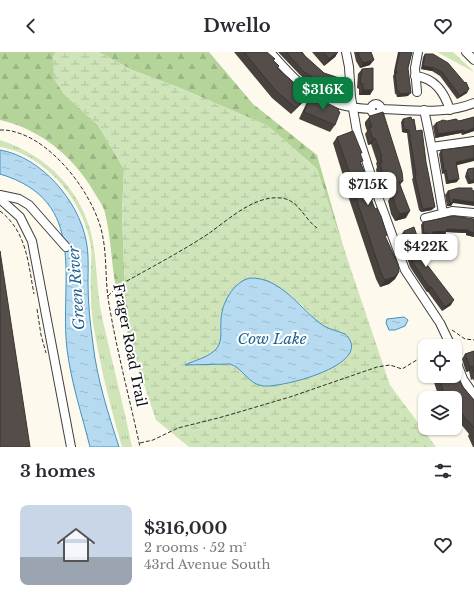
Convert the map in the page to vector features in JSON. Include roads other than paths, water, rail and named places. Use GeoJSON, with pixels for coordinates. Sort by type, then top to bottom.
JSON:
{"type":"FeatureCollection","features":[{"type":"Feature","properties":{"kind":"street"},"geometry":{"type":"LineString","coordinates":[[270,52],[297,83],[323,99],[353,108],[371,108],[372,112],[376,114],[380,112],[381,109],[450,110],[474,103]]}},
{"type":"Feature","properties":{"kind":"street"},"geometry":{"type":"LineString","coordinates":[[346,52],[357,132],[376,194],[405,270],[439,321],[448,339]]}},
{"type":"Feature","properties":{"kind":"street"},"geometry":{"type":"LineString","coordinates":[[417,92],[415,76],[418,52]]}},
{"type":"Feature","properties":{"kind":"street"},"geometry":{"type":"LineString","coordinates":[[466,52],[474,60]]}},
{"type":"Feature","properties":{"kind":"street"},"geometry":{"type":"LineString","coordinates":[[415,76],[425,77],[437,85],[450,110]]}},
{"type":"Feature","properties":{"kind":"street"},"geometry":{"type":"LineString","coordinates":[[424,110],[443,213]]}},
{"type":"Feature","properties":{"kind":"street"},"geometry":{"type":"LineString","coordinates":[[432,147],[474,141]]}},
{"type":"Feature","properties":{"kind":"street"},"geometry":{"type":"LineString","coordinates":[[0,196],[19,199],[29,205],[66,247]]}},
{"type":"Feature","properties":{"kind":"street"},"geometry":{"type":"LineString","coordinates":[[0,199],[20,217],[32,241],[72,447]]}},
{"type":"Feature","properties":{"kind":"street"},"geometry":{"type":"LineString","coordinates":[[425,218],[452,211],[474,213]]}},
{"type":"Feature","properties":{"kind":"street"},"geometry":{"type":"LineString","coordinates":[[462,374],[474,395]]}},
{"type":"Feature","properties":{"kind":"water","name":"Green River"},"geometry":{"type":"Polygon","coordinates":[[[0,150],[15,154],[30,161],[43,171],[66,196],[82,225],[88,251],[89,306],[97,370],[103,396],[119,447],[90,447],[74,386],[67,349],[66,270],[64,246],[59,223],[47,203],[28,186],[0,174],[0,150]]]}},
{"type":"Feature","properties":{"kind":"water","name":"Cow Lake"},"geometry":{"type":"Polygon","coordinates":[[[250,278],[261,279],[272,283],[290,296],[324,326],[345,334],[351,345],[348,355],[338,364],[323,372],[273,386],[258,385],[235,366],[230,364],[185,365],[206,356],[217,348],[221,338],[222,314],[226,301],[233,289],[238,284],[250,278]]]}},
{"type":"Feature","properties":{"kind":"water"},"geometry":{"type":"Polygon","coordinates":[[[404,317],[408,320],[405,326],[395,330],[389,330],[386,323],[387,319],[404,317]]]}}]}
